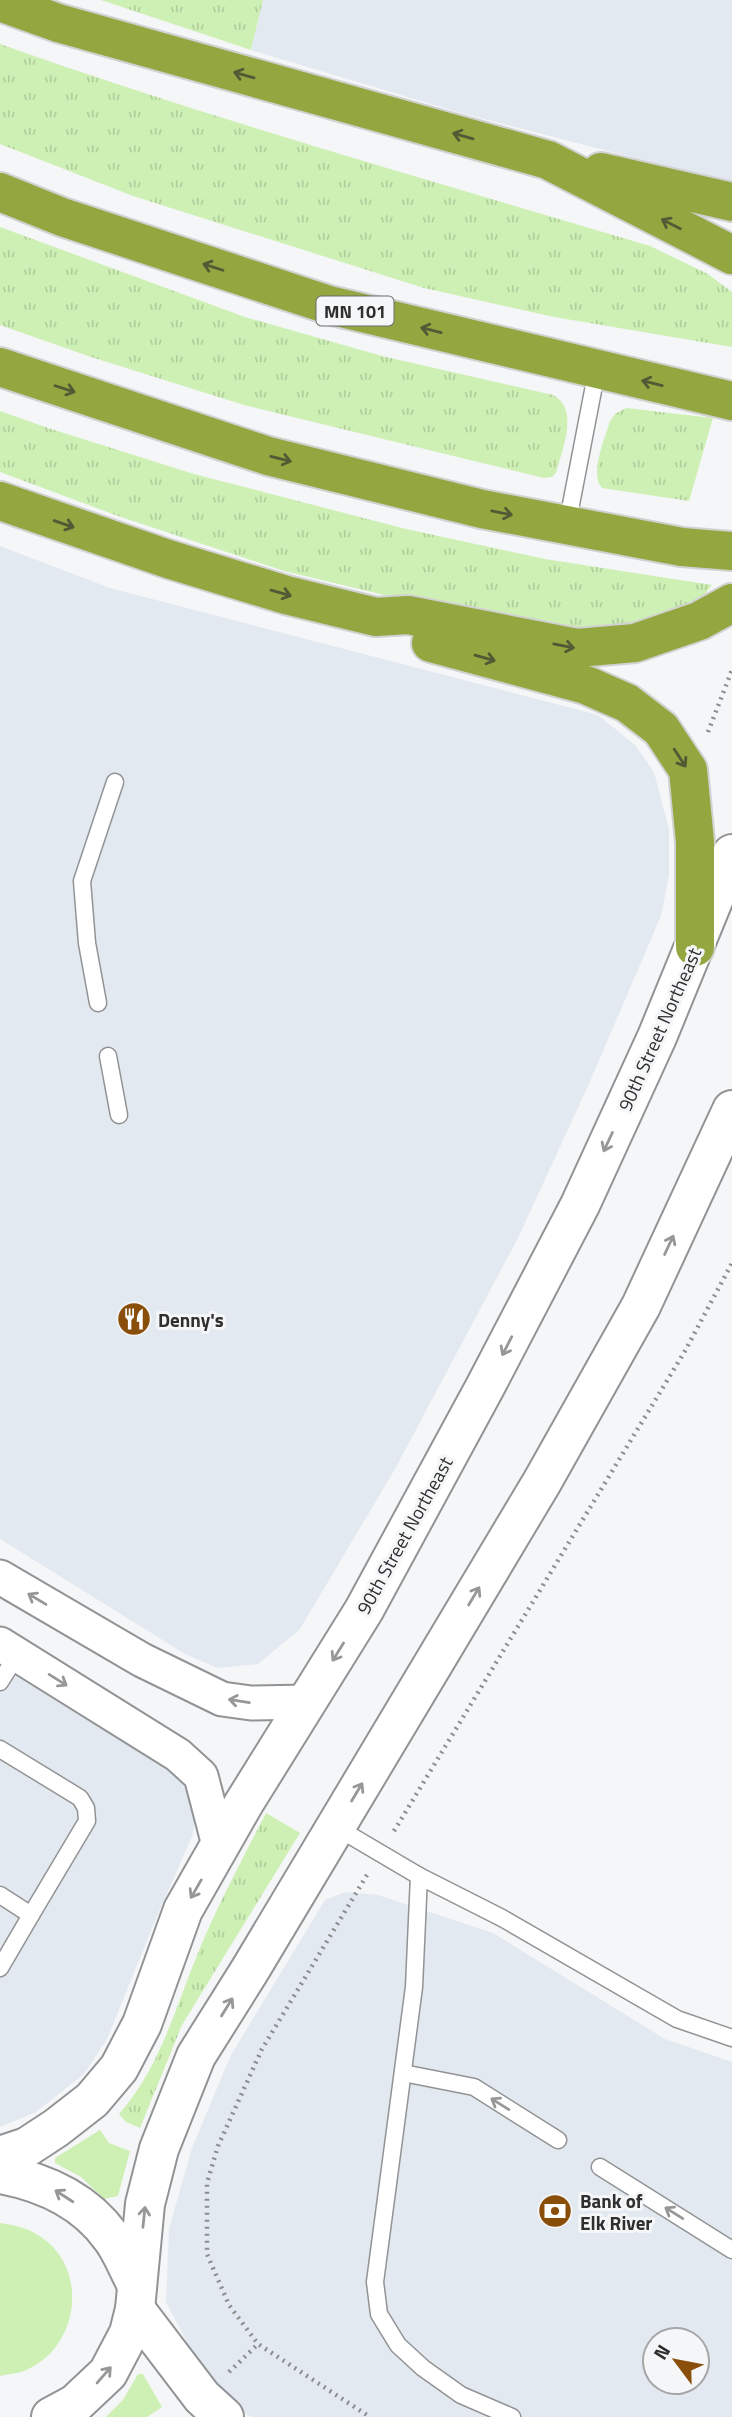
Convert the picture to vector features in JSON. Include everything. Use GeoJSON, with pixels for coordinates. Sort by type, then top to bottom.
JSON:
{"type":"FeatureCollection","features":[{"type":"Feature","properties":{"kind":"highway"},"geometry":{"type":"LineString","coordinates":[[0,2],[58,23],[548,160],[732,202]]}},
{"type":"Feature","properties":{"kind":"highway"},"geometry":{"type":"LineString","coordinates":[[548,160],[732,255]]}},
{"type":"Feature","properties":{"kind":"highway","name":"MN 101"},"geometry":{"type":"LineString","coordinates":[[0,192],[62,217],[328,305],[725,400]]}},
{"type":"Feature","properties":{"kind":"highway"},"geometry":{"type":"LineString","coordinates":[[0,367],[268,456],[482,509],[682,547],[732,551]]}},
{"type":"Feature","properties":{"kind":"highway"},"geometry":{"type":"LineString","coordinates":[[0,502],[168,559],[286,595],[376,617],[408,615],[577,648],[635,643],[699,621],[732,603]]}},
{"type":"Feature","properties":{"kind":"highway"},"geometry":{"type":"LineString","coordinates":[[376,617],[404,635],[586,685],[627,703],[661,729],[688,770],[695,842],[695,947]]}},
{"type":"Feature","properties":{"kind":"main road","name":"90th Street Northeast"},"geometry":{"type":"LineString","coordinates":[[0,2156],[27,2147],[56,2128],[92,2100],[119,2068],[142,2024],[183,1910],[244,1803],[364,1610],[580,1205],[657,1037],[732,854]]}},
{"type":"Feature","properties":{"kind":"main road"},"geometry":{"type":"LineString","coordinates":[[51,2417],[75,2404],[108,2373],[129,2333],[136,2297],[145,2204],[159,2149],[196,2056],[336,1828],[542,1482],[634,1318],[732,1111]]}},
{"type":"Feature","properties":{"kind":"main road"},"geometry":{"type":"LineString","coordinates":[[0,2174],[54,2189],[90,2212],[113,2238],[136,2297],[202,2398],[224,2417]]}},
{"type":"Feature","properties":{"kind":"street"},"geometry":{"type":"LineString","coordinates":[[0,1577],[142,1660],[222,1699],[251,1703],[307,1702]]}},
{"type":"Feature","properties":{"kind":"street"},"geometry":{"type":"LineString","coordinates":[[6,1661],[178,1755],[201,1776],[220,1849]]}},
{"type":"Feature","properties":{"kind":"lane"},"geometry":{"type":"LineString","coordinates":[[567,525],[597,370]]}},
{"type":"Feature","properties":{"kind":"lane"},"geometry":{"type":"LineString","coordinates":[[98,1003],[87,943],[82,881],[115,782]]}},
{"type":"Feature","properties":{"kind":"lane"},"geometry":{"type":"LineString","coordinates":[[108,1056],[119,1115]]}},
{"type":"Feature","properties":{"kind":"lane"},"geometry":{"type":"LineString","coordinates":[[0,1749],[80,1798],[86,1808],[87,1821],[0,1968]]}},
{"type":"Feature","properties":{"kind":"lane"},"geometry":{"type":"LineString","coordinates":[[336,1828],[419,1876],[502,1918],[677,2019],[732,2038]]}},
{"type":"Feature","properties":{"kind":"lane"},"geometry":{"type":"LineString","coordinates":[[419,1876],[414,1987],[375,2282],[379,2314],[398,2345],[423,2368],[461,2395],[512,2417]]}},
{"type":"Feature","properties":{"kind":"lane"},"geometry":{"type":"LineString","coordinates":[[0,1895],[31,1915]]}},
{"type":"Feature","properties":{"kind":"lane"},"geometry":{"type":"LineString","coordinates":[[403,2073],[474,2087],[558,2140]]}},
{"type":"Feature","properties":{"kind":"lane"},"geometry":{"type":"LineString","coordinates":[[600,2167],[732,2250]]}},
{"type":"Feature","properties":{"kind":"path"},"geometry":{"type":"LineString","coordinates":[[705,741],[732,670]]}},
{"type":"Feature","properties":{"kind":"path"},"geometry":{"type":"LineString","coordinates":[[223,2378],[258,2344]]}},
{"type":"Feature","properties":{"kind":"shaded area"},"geometry":{"type":"Polygon","coordinates":[[[263,0],[732,0],[732,183],[461,113],[251,50],[263,0]]]}},
{"type":"Feature","properties":{"kind":"shaded area"},"geometry":{"type":"Polygon","coordinates":[[[0,546],[110,588],[598,715],[635,745],[654,772],[669,829],[669,875],[661,916],[588,1086],[518,1238],[395,1469],[300,1629],[258,1664],[217,1668],[185,1654],[0,1539],[0,546]]]}},
{"type":"Feature","properties":{"kind":"shaded area"},"geometry":{"type":"Polygon","coordinates":[[[0,1666],[163,1767],[188,1788],[195,1811],[193,1834],[107,2039],[84,2074],[36,2112],[0,2127],[0,1666]]]}},
{"type":"Feature","properties":{"kind":"shaded area"},"geometry":{"type":"Polygon","coordinates":[[[345,1892],[378,1895],[493,1933],[665,2039],[732,2062],[732,2417],[251,2417],[224,2400],[195,2357],[166,2302],[169,2229],[192,2148],[231,2055],[325,1900],[345,1892]]]}},
{"type":"Feature","properties":{"kind":"green space"},"geometry":{"type":"Polygon","coordinates":[[[101,0],[263,0],[251,50],[101,0]]]}},
{"type":"Feature","properties":{"kind":"green space"},"geometry":{"type":"Polygon","coordinates":[[[0,44],[242,124],[650,246],[708,274],[732,292],[732,347],[554,317],[424,288],[133,196],[0,144],[0,44]]]}},
{"type":"Feature","properties":{"kind":"green space"},"geometry":{"type":"Polygon","coordinates":[[[0,227],[245,317],[382,356],[553,395],[561,401],[567,420],[565,442],[556,473],[552,477],[544,478],[244,405],[0,325],[0,227]]]}},
{"type":"Feature","properties":{"kind":"green space"},"geometry":{"type":"Polygon","coordinates":[[[626,408],[713,418],[689,501],[602,488],[597,474],[602,446],[610,421],[615,414],[626,408]]]}},
{"type":"Feature","properties":{"kind":"green space"},"geometry":{"type":"Polygon","coordinates":[[[0,411],[194,474],[406,529],[545,559],[712,585],[698,603],[625,636],[493,621],[284,571],[118,516],[0,472],[0,411]]]}},
{"type":"Feature","properties":{"kind":"green space"},"geometry":{"type":"Polygon","coordinates":[[[266,1813],[300,1833],[182,2025],[140,2128],[126,2122],[119,2114],[134,2096],[157,2056],[207,1931],[266,1813]]]}},
{"type":"Feature","properties":{"kind":"green space"},"geometry":{"type":"Polygon","coordinates":[[[100,2130],[109,2143],[130,2151],[118,2196],[104,2199],[81,2177],[55,2163],[55,2158],[100,2130]]]}},
{"type":"Feature","properties":{"kind":"green space"},"geometry":{"type":"Polygon","coordinates":[[[0,2223],[28,2230],[54,2248],[66,2266],[72,2307],[66,2328],[56,2346],[41,2362],[21,2372],[0,2376],[0,2223]]]}},
{"type":"Feature","properties":{"kind":"green space"},"geometry":{"type":"Polygon","coordinates":[[[138,2374],[143,2374],[162,2407],[147,2417],[106,2417],[123,2400],[138,2374]]]}},
{"type":"Feature","properties":{"kind":"place","name":"Denny's"},"geometry":{"type":"Point","coordinates":[134,1319]}},
{"type":"Feature","properties":{"kind":"place","name":"Bank of Elk River"},"geometry":{"type":"Point","coordinates":[555,2211]}}]}
